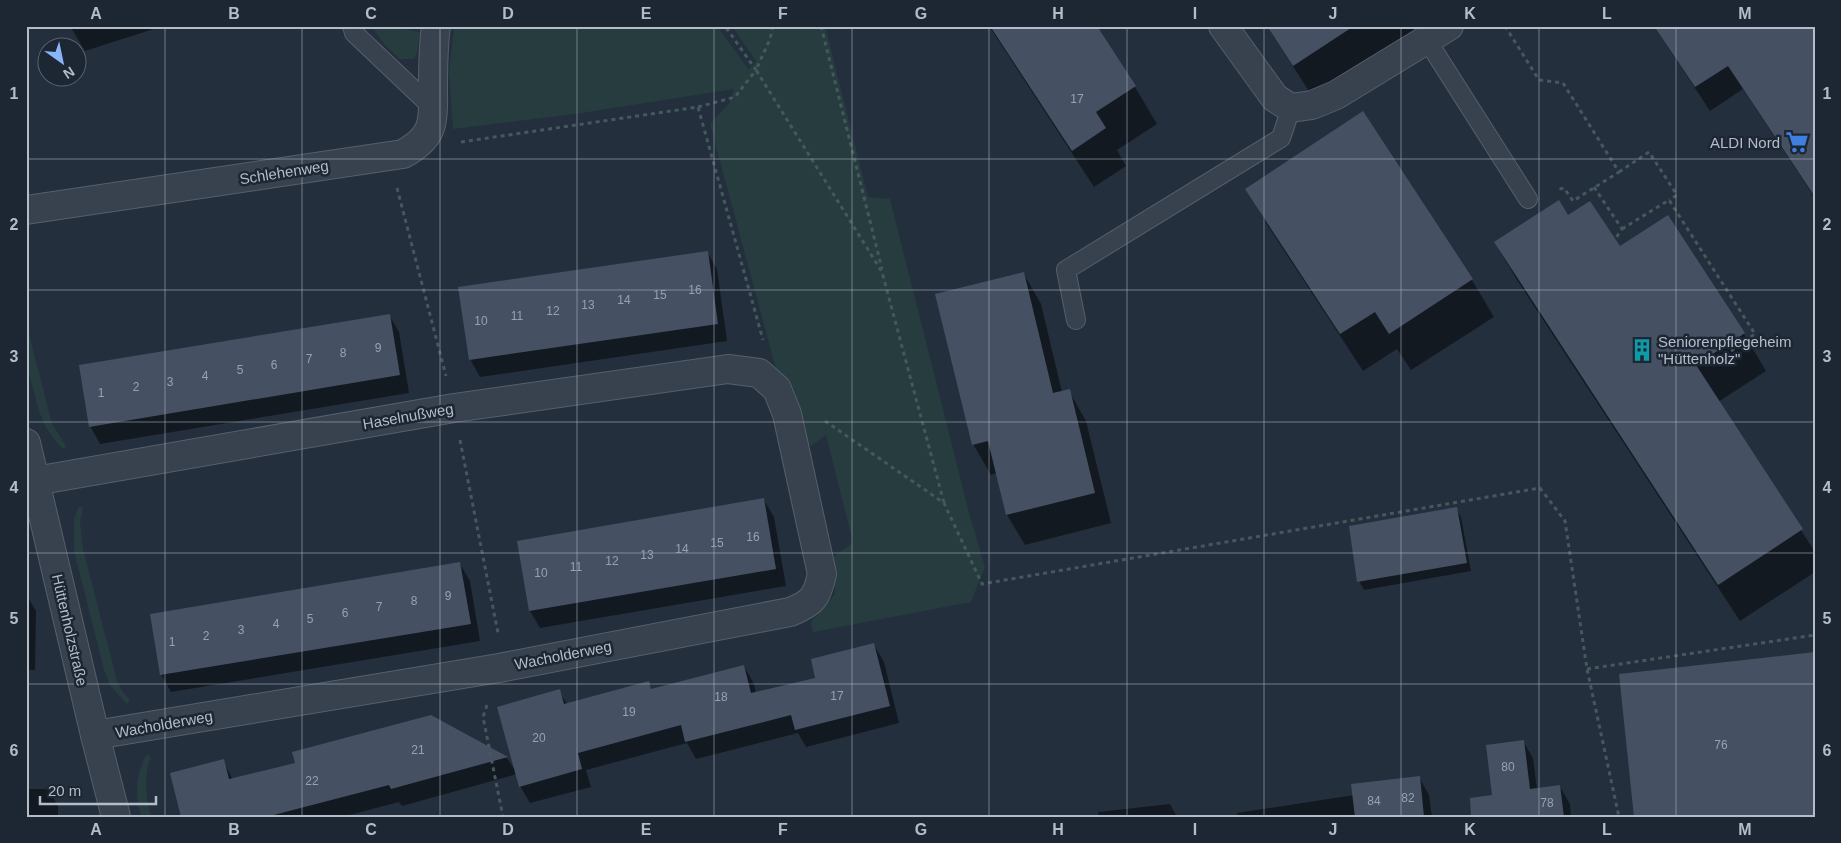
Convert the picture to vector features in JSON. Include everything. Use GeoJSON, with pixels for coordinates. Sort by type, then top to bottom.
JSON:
{"type":"FeatureCollection","features":[{"type":"Feature","properties":{"kind":"street"},"geometry":{"type":"LineString","coordinates":[[401,153],[423,138],[431,125],[433,108],[433,47],[436,26]]}},
{"type":"Feature","properties":{"kind":"street"},"geometry":{"type":"LineString","coordinates":[[1223,26],[1275,98],[1291,108],[1312,105],[1336,95],[1438,33]]}},
{"type":"Feature","properties":{"kind":"street","name":"Schlehenweg"},"geometry":{"type":"LineString","coordinates":[[26,210],[401,153]]}},
{"type":"Feature","properties":{"kind":"street","name":"Haselnußweg"},"geometry":{"type":"LineString","coordinates":[[35,481],[454,408],[728,369],[759,373],[777,389]]}},
{"type":"Feature","properties":{"kind":"street","name":"Wacholderweg"},"geometry":{"type":"LineString","coordinates":[[95,735],[499,668],[790,612],[807,606],[818,590],[822,574],[787,414],[777,389]]}},
{"type":"Feature","properties":{"kind":"street","name":"Hüttenholzstraße"},"geometry":{"type":"LineString","coordinates":[[26,443],[35,481],[37,537],[95,735],[116,817]]}},
{"type":"Feature","properties":{"kind":"lane"},"geometry":{"type":"LineString","coordinates":[[352,26],[354,33],[433,108]]}},
{"type":"Feature","properties":{"kind":"lane"},"geometry":{"type":"LineString","coordinates":[[1438,33],[1528,199]]}},
{"type":"Feature","properties":{"kind":"lane"},"geometry":{"type":"LineString","coordinates":[[1076,320],[1066,270],[1281,138],[1291,108]]}},
{"type":"Feature","properties":{"kind":"path"},"geometry":{"type":"LineString","coordinates":[[725,26],[756,70],[882,272]]}},
{"type":"Feature","properties":{"kind":"path"},"geometry":{"type":"LineString","coordinates":[[503,817],[483,717],[499,668],[501,646],[401,153],[698,107],[735,97],[756,70],[774,26]]}},
{"type":"Feature","properties":{"kind":"path"},"geometry":{"type":"LineString","coordinates":[[821,26],[882,272],[944,503],[982,584],[1540,488],[1565,521],[1587,670],[1619,817]]}},
{"type":"Feature","properties":{"kind":"path"},"geometry":{"type":"LineString","coordinates":[[1505,26],[1539,80],[1563,83],[1619,172]]}},
{"type":"Feature","properties":{"kind":"path"},"geometry":{"type":"LineString","coordinates":[[698,107],[777,389],[944,503]]}},
{"type":"Feature","properties":{"kind":"path"},"geometry":{"type":"LineString","coordinates":[[1528,199],[1564,188],[1573,201],[1649,152],[1677,195],[1622,229],[1616,239]]}},
{"type":"Feature","properties":{"kind":"path"},"geometry":{"type":"LineString","coordinates":[[1594,187],[1622,229]]}},
{"type":"Feature","properties":{"kind":"path"},"geometry":{"type":"LineString","coordinates":[[1668,200],[1755,334],[1731,351]]}},
{"type":"Feature","properties":{"kind":"path"},"geometry":{"type":"LineString","coordinates":[[1587,670],[1815,635]]}},
{"type":"Feature","properties":{"kind":"green space"},"geometry":{"type":"Polygon","coordinates":[[[371,26],[388,26],[420,32],[417,53],[414,59],[400,59],[385,45],[371,26]]]}},
{"type":"Feature","properties":{"kind":"green space"},"geometry":{"type":"Polygon","coordinates":[[[454,26],[717,26],[749,70],[756,61],[732,26],[825,26],[868,197],[890,199],[969,513],[985,567],[971,602],[813,632],[811,622],[835,594],[831,559],[853,542],[826,435],[806,449],[780,384],[710,124],[729,103],[734,89],[575,114],[453,129],[449,74],[454,26]]]}},
{"type":"Feature","properties":{"kind":"green space"},"geometry":{"type":"Polygon","coordinates":[[[26,322],[52,424],[66,446],[63,449],[45,426],[39,411],[26,362],[26,322]]]}},
{"type":"Feature","properties":{"kind":"green space"},"geometry":{"type":"Polygon","coordinates":[[[79,506],[83,508],[80,521],[83,549],[117,681],[122,691],[130,700],[127,704],[110,685],[104,670],[74,551],[74,519],[79,506]]]}},
{"type":"Feature","properties":{"kind":"green space"},"geometry":{"type":"Polygon","coordinates":[[[147,754],[151,757],[148,764],[146,787],[151,817],[141,817],[137,785],[140,769],[147,754]]]}},
{"type":"Feature","properties":{"kind":"building"},"geometry":{"type":"Polygon","coordinates":[[[990,26],[1097,26],[1136,86],[1096,112],[1106,128],[1072,151],[990,26]]]}},
{"type":"Feature","properties":{"kind":"building"},"geometry":{"type":"Polygon","coordinates":[[[1267,26],[1354,26],[1293,66],[1267,26]]]}},
{"type":"Feature","properties":{"kind":"building","name":"ALDI Nord"},"geometry":{"type":"Polygon","coordinates":[[[1654,26],[1815,26],[1815,197],[1728,66],[1695,87],[1654,26]]]}},
{"type":"Feature","properties":{"kind":"building"},"geometry":{"type":"Polygon","coordinates":[[[1363,111],[1473,279],[1389,334],[1375,312],[1340,334],[1245,189],[1363,111]]]}},
{"type":"Feature","properties":{"kind":"building","name":"Seniorenpflegeheim \"Hüttenholz\""},"geometry":{"type":"Polygon","coordinates":[[[1559,200],[1568,215],[1590,201],[1620,246],[1668,215],[1745,333],[1696,365],[1803,529],[1718,585],[1494,242],[1559,200]]]}},
{"type":"Feature","properties":{"kind":"building"},"geometry":{"type":"Polygon","coordinates":[[[708,251],[718,324],[469,360],[458,287],[708,251]]]}},
{"type":"Feature","properties":{"kind":"building"},"geometry":{"type":"Polygon","coordinates":[[[1024,272],[1053,393],[1070,389],[1095,493],[1006,515],[988,441],[972,445],[935,294],[1024,272]]]}},
{"type":"Feature","properties":{"kind":"building"},"geometry":{"type":"Polygon","coordinates":[[[390,314],[400,375],[89,427],[79,365],[390,314]]]}},
{"type":"Feature","properties":{"kind":"building"},"geometry":{"type":"Polygon","coordinates":[[[764,498],[776,569],[529,611],[517,541],[764,498]]]}},
{"type":"Feature","properties":{"kind":"building"},"geometry":{"type":"Polygon","coordinates":[[[1457,507],[1467,563],[1357,582],[1349,526],[1457,507]]]}},
{"type":"Feature","properties":{"kind":"building"},"geometry":{"type":"Polygon","coordinates":[[[460,562],[471,624],[160,675],[150,614],[460,562]]]}},
{"type":"Feature","properties":{"kind":"building"},"geometry":{"type":"Polygon","coordinates":[[[874,643],[890,706],[795,730],[791,715],[685,742],[681,725],[578,753],[582,769],[519,787],[497,707],[560,689],[564,704],[649,681],[651,689],[744,665],[751,693],[815,678],[811,659],[874,643]]]}},
{"type":"Feature","properties":{"kind":"building"},"geometry":{"type":"Polygon","coordinates":[[[1815,652],[1815,817],[1634,817],[1619,674],[1815,652]]]}},
{"type":"Feature","properties":{"kind":"building"},"geometry":{"type":"Polygon","coordinates":[[[431,715],[508,757],[391,789],[389,785],[266,817],[181,817],[170,773],[224,759],[229,779],[295,763],[292,752],[431,715]]]}},
{"type":"Feature","properties":{"kind":"building"},"geometry":{"type":"Polygon","coordinates":[[[1524,740],[1530,789],[1560,785],[1564,817],[1471,817],[1470,798],[1492,795],[1486,745],[1524,740]]]}},
{"type":"Feature","properties":{"kind":"building"},"geometry":{"type":"Polygon","coordinates":[[[1420,776],[1424,817],[1355,817],[1351,784],[1420,776]]]}},
{"type":"Feature","properties":{"kind":"place","name":"ALDI Nord"},"geometry":{"type":"Point","coordinates":[1797,142]}},
{"type":"Feature","properties":{"kind":"place","name":"Seniorenpflegeheim \"Hüttenholz\""},"geometry":{"type":"Point","coordinates":[1642,350]}}]}
